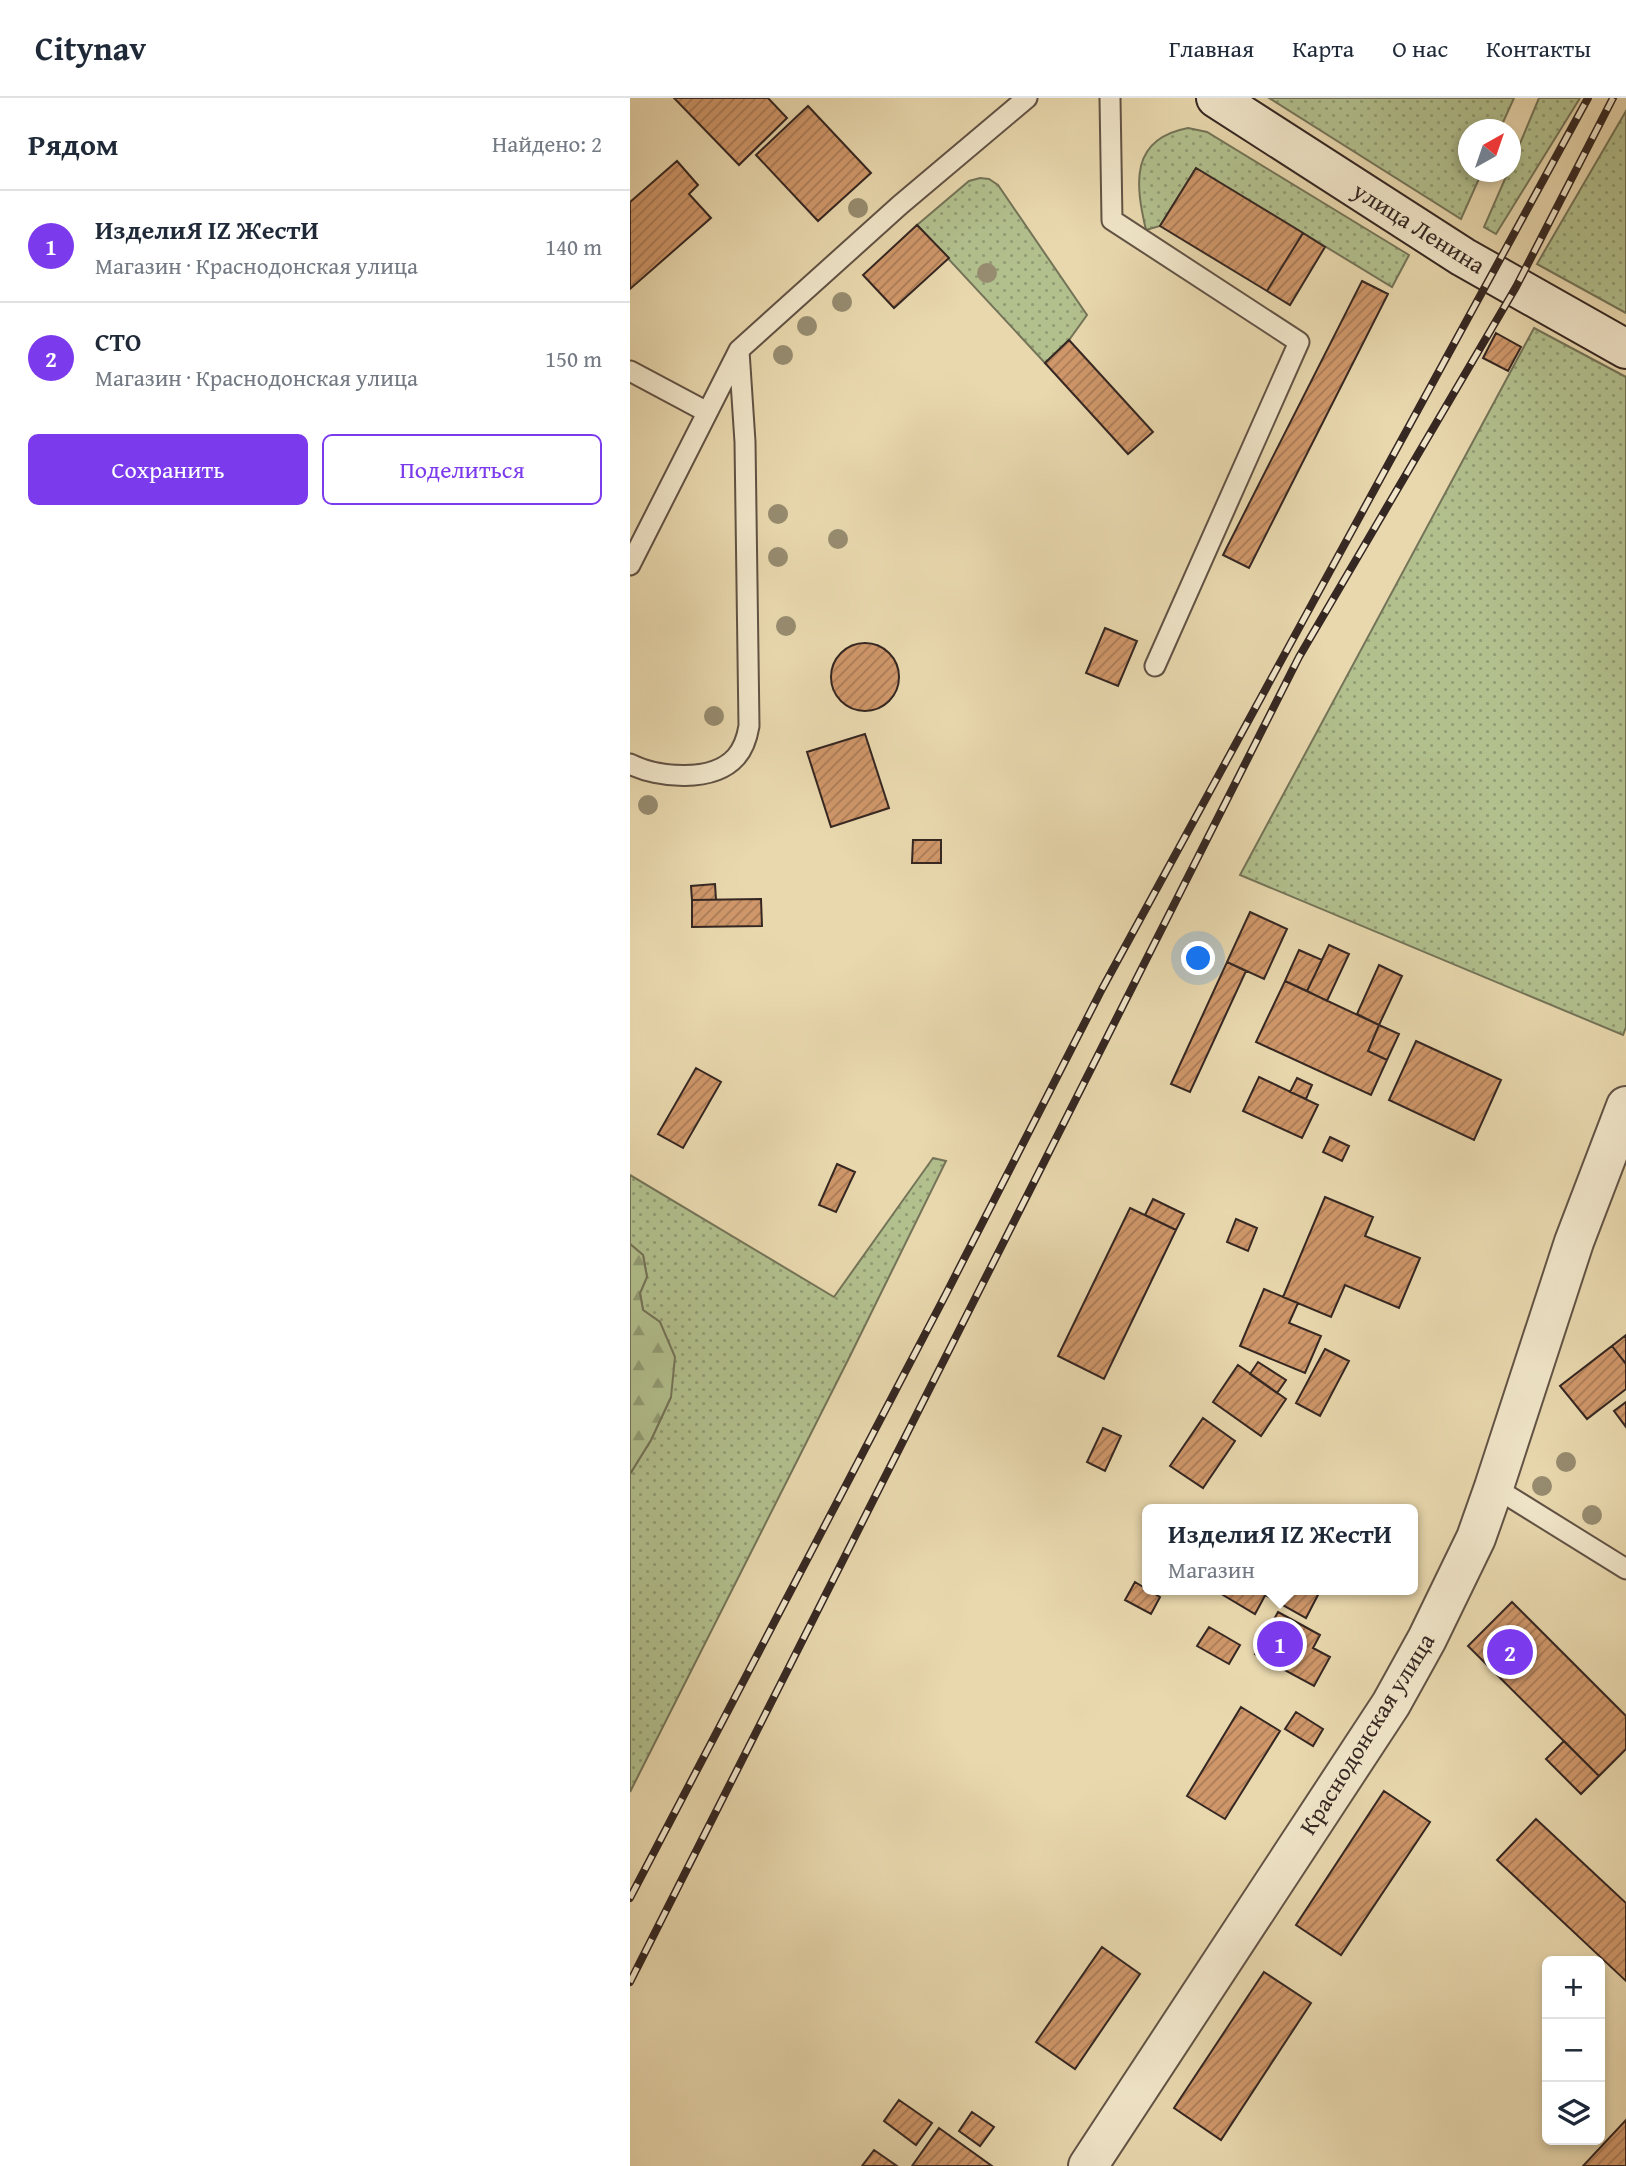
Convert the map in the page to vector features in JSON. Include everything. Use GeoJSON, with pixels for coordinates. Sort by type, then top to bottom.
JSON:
{"type":"FeatureCollection","features":[{"type":"Feature","properties":{"kind":"street","name":"улица Ленина"},"geometry":{"type":"LineString","coordinates":[[1216,98],[1463,257],[1626,349]]}},
{"type":"Feature","properties":{"kind":"street","name":"Краснодонская улица"},"geometry":{"type":"LineString","coordinates":[[1088,2166],[1391,1704],[1454,1586],[1476,1538],[1494,1488],[1574,1242],[1626,1106]]}},
{"type":"Feature","properties":{"kind":"lane"},"geometry":{"type":"LineString","coordinates":[[630,565],[739,349],[900,205],[1027,98]]}},
{"type":"Feature","properties":{"kind":"lane"},"geometry":{"type":"LineString","coordinates":[[1110,98],[1112,220],[1299,342],[1155,666]]}},
{"type":"Feature","properties":{"kind":"lane"},"geometry":{"type":"LineString","coordinates":[[630,764],[643,770],[670,775],[698,775],[715,770],[735,759],[745,744],[749,726],[746,442],[739,349]]}},
{"type":"Feature","properties":{"kind":"lane"},"geometry":{"type":"LineString","coordinates":[[630,371],[707,412]]}},
{"type":"Feature","properties":{"kind":"lane"},"geometry":{"type":"LineString","coordinates":[[1494,1488],[1626,1569]]}},
{"type":"Feature","properties":{"kind":"green space"},"geometry":{"type":"Polygon","coordinates":[[[1269,98],[1514,98],[1505,119],[1458,119],[1458,182],[1478,182],[1461,219],[1269,98]]]}},
{"type":"Feature","properties":{"kind":"green space"},"geometry":{"type":"Polygon","coordinates":[[[1539,98],[1580,98],[1496,234],[1484,227],[1504,182],[1521,182],[1521,141],[1539,98]]]}},
{"type":"Feature","properties":{"kind":"green space"},"geometry":{"type":"Polygon","coordinates":[[[1626,111],[1626,313],[1537,264],[1626,111]]]}},
{"type":"Feature","properties":{"kind":"green space"},"geometry":{"type":"Polygon","coordinates":[[[1188,128],[1207,132],[1409,255],[1392,287],[1196,168],[1160,226],[1146,230],[1139,180],[1146,153],[1155,142],[1188,128]]]}},
{"type":"Feature","properties":{"kind":"green space"},"geometry":{"type":"Polygon","coordinates":[[[989,179],[998,185],[1087,315],[1069,340],[1045,363],[917,225],[969,181],[989,179]]]}},
{"type":"Feature","properties":{"kind":"green space"},"geometry":{"type":"Polygon","coordinates":[[[1534,328],[1626,377],[1626,1027],[1623,1035],[1240,875],[1534,328]]]}},
{"type":"Feature","properties":{"kind":"green space"},"geometry":{"type":"Polygon","coordinates":[[[933,1158],[946,1161],[630,1792],[630,1474],[651,1440],[671,1397],[660,1322],[643,1310],[640,1293],[647,1277],[643,1255],[630,1244],[630,1175],[834,1297],[933,1158]]]}},
{"type":"Feature","properties":{"kind":"green space"},"geometry":{"type":"Polygon","coordinates":[[[630,1244],[643,1255],[647,1277],[640,1293],[643,1310],[660,1322],[675,1357],[671,1397],[651,1440],[630,1474],[630,1244]]]}},
{"type":"Feature","properties":{"kind":"building"},"geometry":{"type":"Polygon","coordinates":[[[674,98],[768,98],[787,118],[739,165],[674,98]]]}},
{"type":"Feature","properties":{"kind":"building"},"geometry":{"type":"Polygon","coordinates":[[[808,106],[871,173],[818,221],[756,155],[808,106]]]}},
{"type":"Feature","properties":{"kind":"building"},"geometry":{"type":"Polygon","coordinates":[[[677,161],[698,185],[689,194],[711,218],[630,289],[630,202],[677,161]]]}},
{"type":"Feature","properties":{"kind":"building"},"geometry":{"type":"Polygon","coordinates":[[[1196,168],[1303,233],[1267,291],[1160,226],[1196,168]]]}},
{"type":"Feature","properties":{"kind":"building"},"geometry":{"type":"Polygon","coordinates":[[[917,225],[949,258],[894,308],[863,275],[917,225]]]}},
{"type":"Feature","properties":{"kind":"building"},"geometry":{"type":"Polygon","coordinates":[[[1303,233],[1325,247],[1290,305],[1267,291],[1303,233]]]}},
{"type":"Feature","properties":{"kind":"building"},"geometry":{"type":"Polygon","coordinates":[[[1362,281],[1388,294],[1249,568],[1223,555],[1362,281]]]}},
{"type":"Feature","properties":{"kind":"building"},"geometry":{"type":"Polygon","coordinates":[[[1496,333],[1521,347],[1508,371],[1483,358],[1496,333]]]}},
{"type":"Feature","properties":{"kind":"building"},"geometry":{"type":"Polygon","coordinates":[[[1069,340],[1153,432],[1128,454],[1045,363],[1069,340]]]}},
{"type":"Feature","properties":{"kind":"building"},"geometry":{"type":"Polygon","coordinates":[[[1105,628],[1137,641],[1118,686],[1086,673],[1105,628]]]}},
{"type":"Feature","properties":{"kind":"building"},"geometry":{"type":"Polygon","coordinates":[[[858,643],[872,643],[884,648],[894,658],[899,677],[894,696],[884,706],[872,711],[858,711],[846,706],[836,696],[831,684],[831,670],[836,658],[846,648],[858,643]]]}},
{"type":"Feature","properties":{"kind":"building"},"geometry":{"type":"Polygon","coordinates":[[[865,734],[889,808],[831,827],[807,752],[865,734]]]}},
{"type":"Feature","properties":{"kind":"building"},"geometry":{"type":"Polygon","coordinates":[[[913,840],[941,840],[941,863],[912,863],[913,840]]]}},
{"type":"Feature","properties":{"kind":"building"},"geometry":{"type":"Polygon","coordinates":[[[715,884],[716,900],[692,900],[691,886],[715,884]]]}},
{"type":"Feature","properties":{"kind":"building"},"geometry":{"type":"Polygon","coordinates":[[[761,899],[762,926],[692,927],[692,900],[761,899]]]}},
{"type":"Feature","properties":{"kind":"building"},"geometry":{"type":"Polygon","coordinates":[[[1250,912],[1287,929],[1264,979],[1227,962],[1250,912]]]}},
{"type":"Feature","properties":{"kind":"building"},"geometry":{"type":"Polygon","coordinates":[[[1329,945],[1349,954],[1327,1001],[1307,991],[1329,945]]]}},
{"type":"Feature","properties":{"kind":"building"},"geometry":{"type":"Polygon","coordinates":[[[1299,950],[1322,960],[1307,991],[1285,981],[1299,950]]]}},
{"type":"Feature","properties":{"kind":"building"},"geometry":{"type":"Polygon","coordinates":[[[1227,962],[1246,971],[1190,1092],[1171,1084],[1227,962]]]}},
{"type":"Feature","properties":{"kind":"building"},"geometry":{"type":"Polygon","coordinates":[[[1379,965],[1402,976],[1379,1025],[1357,1014],[1379,965]]]}},
{"type":"Feature","properties":{"kind":"building"},"geometry":{"type":"Polygon","coordinates":[[[1285,981],[1379,1025],[1368,1051],[1387,1060],[1371,1095],[1256,1042],[1285,981]]]}},
{"type":"Feature","properties":{"kind":"building"},"geometry":{"type":"Polygon","coordinates":[[[1379,1025],[1399,1034],[1387,1060],[1368,1051],[1379,1025]]]}},
{"type":"Feature","properties":{"kind":"building"},"geometry":{"type":"Polygon","coordinates":[[[1416,1041],[1501,1080],[1474,1140],[1389,1100],[1416,1041]]]}},
{"type":"Feature","properties":{"kind":"building"},"geometry":{"type":"Polygon","coordinates":[[[696,1068],[721,1082],[683,1148],[658,1134],[696,1068]]]}},
{"type":"Feature","properties":{"kind":"building"},"geometry":{"type":"Polygon","coordinates":[[[1259,1077],[1318,1105],[1302,1138],[1243,1111],[1259,1077]]]}},
{"type":"Feature","properties":{"kind":"building"},"geometry":{"type":"Polygon","coordinates":[[[1297,1078],[1312,1085],[1306,1099],[1290,1092],[1297,1078]]]}},
{"type":"Feature","properties":{"kind":"building"},"geometry":{"type":"Polygon","coordinates":[[[1330,1137],[1349,1146],[1342,1161],[1323,1152],[1330,1137]]]}},
{"type":"Feature","properties":{"kind":"building"},"geometry":{"type":"Polygon","coordinates":[[[837,1164],[855,1172],[836,1212],[819,1205],[837,1164]]]}},
{"type":"Feature","properties":{"kind":"building"},"geometry":{"type":"Polygon","coordinates":[[[1325,1197],[1373,1217],[1365,1236],[1420,1258],[1399,1308],[1345,1285],[1331,1317],[1283,1297],[1325,1197]]]}},
{"type":"Feature","properties":{"kind":"building"},"geometry":{"type":"Polygon","coordinates":[[[1153,1199],[1184,1214],[1176,1230],[1145,1215],[1153,1199]]]}},
{"type":"Feature","properties":{"kind":"building"},"geometry":{"type":"Polygon","coordinates":[[[1130,1208],[1176,1230],[1104,1379],[1058,1356],[1130,1208]]]}},
{"type":"Feature","properties":{"kind":"building"},"geometry":{"type":"Polygon","coordinates":[[[1236,1219],[1257,1228],[1248,1251],[1227,1242],[1236,1219]]]}},
{"type":"Feature","properties":{"kind":"building"},"geometry":{"type":"Polygon","coordinates":[[[1264,1289],[1298,1303],[1289,1323],[1321,1336],[1305,1373],[1240,1346],[1264,1289]]]}},
{"type":"Feature","properties":{"kind":"building"},"geometry":{"type":"Polygon","coordinates":[[[1626,1335],[1626,1364],[1612,1346],[1626,1335]]]}},
{"type":"Feature","properties":{"kind":"building"},"geometry":{"type":"Polygon","coordinates":[[[1612,1346],[1626,1364],[1626,1389],[1587,1419],[1560,1386],[1612,1346]]]}},
{"type":"Feature","properties":{"kind":"building"},"geometry":{"type":"Polygon","coordinates":[[[1325,1349],[1349,1361],[1320,1416],[1296,1403],[1325,1349]]]}},
{"type":"Feature","properties":{"kind":"building"},"geometry":{"type":"Polygon","coordinates":[[[1258,1362],[1286,1380],[1277,1393],[1250,1374],[1258,1362]]]}},
{"type":"Feature","properties":{"kind":"building"},"geometry":{"type":"Polygon","coordinates":[[[1238,1365],[1286,1399],[1261,1436],[1213,1402],[1238,1365]]]}},
{"type":"Feature","properties":{"kind":"building"},"geometry":{"type":"Polygon","coordinates":[[[1626,1402],[1626,1427],[1614,1411],[1626,1402]]]}},
{"type":"Feature","properties":{"kind":"building"},"geometry":{"type":"Polygon","coordinates":[[[1203,1418],[1235,1441],[1203,1488],[1170,1466],[1203,1418]]]}},
{"type":"Feature","properties":{"kind":"building"},"geometry":{"type":"Polygon","coordinates":[[[1103,1428],[1121,1436],[1105,1471],[1087,1462],[1103,1428]]]}},
{"type":"Feature","properties":{"kind":"building"},"geometry":{"type":"Polygon","coordinates":[[[1135,1582],[1142,1586],[1142,1595],[1160,1597],[1151,1614],[1125,1600],[1135,1582]]]}},
{"type":"Feature","properties":{"kind":"building"},"geometry":{"type":"Polygon","coordinates":[[[1223,1595],[1265,1595],[1255,1614],[1223,1595]]]}},
{"type":"Feature","properties":{"kind":"building"},"geometry":{"type":"Polygon","coordinates":[[[1265,1595],[1318,1595],[1306,1618],[1265,1595]]]}},
{"type":"Feature","properties":{"kind":"building"},"geometry":{"type":"Polygon","coordinates":[[[1512,1602],[1626,1716],[1626,1749],[1599,1776],[1468,1646],[1512,1602]]]}},
{"type":"Feature","properties":{"kind":"building"},"geometry":{"type":"Polygon","coordinates":[[[1278,1612],[1320,1635],[1313,1648],[1330,1657],[1314,1686],[1255,1654],[1278,1612]]]}},
{"type":"Feature","properties":{"kind":"building"},"geometry":{"type":"Polygon","coordinates":[[[1209,1627],[1240,1645],[1229,1664],[1197,1646],[1209,1627]]]}},
{"type":"Feature","properties":{"kind":"building"},"geometry":{"type":"Polygon","coordinates":[[[1241,1707],[1280,1731],[1225,1819],[1187,1796],[1241,1707]]]}},
{"type":"Feature","properties":{"kind":"building"},"geometry":{"type":"Polygon","coordinates":[[[1296,1712],[1323,1729],[1313,1746],[1285,1729],[1296,1712]]]}},
{"type":"Feature","properties":{"kind":"building"},"geometry":{"type":"Polygon","coordinates":[[[1564,1741],[1599,1776],[1581,1794],[1546,1759],[1564,1741]]]}},
{"type":"Feature","properties":{"kind":"building"},"geometry":{"type":"Polygon","coordinates":[[[1384,1791],[1430,1822],[1341,1955],[1296,1925],[1384,1791]]]}},
{"type":"Feature","properties":{"kind":"building"},"geometry":{"type":"Polygon","coordinates":[[[1536,1819],[1626,1903],[1626,1981],[1605,1961],[1605,1956],[1599,1956],[1497,1860],[1536,1819]]]}},
{"type":"Feature","properties":{"kind":"building"},"geometry":{"type":"Polygon","coordinates":[[[1102,1947],[1140,1974],[1075,2069],[1036,2042],[1102,1947]]]}},
{"type":"Feature","properties":{"kind":"building"},"geometry":{"type":"Polygon","coordinates":[[[1264,1972],[1311,2003],[1221,2140],[1174,2108],[1264,1972]]]}},
{"type":"Feature","properties":{"kind":"building"},"geometry":{"type":"Polygon","coordinates":[[[899,2100],[932,2123],[916,2145],[884,2121],[899,2100]]]}},
{"type":"Feature","properties":{"kind":"building"},"geometry":{"type":"Polygon","coordinates":[[[972,2112],[994,2127],[980,2146],[959,2131],[972,2112]]]}},
{"type":"Feature","properties":{"kind":"building"},"geometry":{"type":"Polygon","coordinates":[[[1626,2120],[1626,2166],[1583,2166],[1605,2145],[1626,2120]]]}},
{"type":"Feature","properties":{"kind":"building"},"geometry":{"type":"Polygon","coordinates":[[[939,2128],[992,2166],[912,2166],[939,2128]]]}},
{"type":"Feature","properties":{"kind":"building"},"geometry":{"type":"Polygon","coordinates":[[[874,2150],[897,2166],[862,2166],[874,2150]]]}},
{"type":"Feature","properties":{"kind":"railway"},"geometry":{"type":"LineString","coordinates":[[630,1898],[946,1294],[1102,989],[1588,98]]}},
{"type":"Feature","properties":{"kind":"railway"},"geometry":{"type":"LineString","coordinates":[[630,1982],[1299,657],[1516,287],[1613,98]]}},
{"type":"Feature","properties":{"kind":"place","name":"ИзделиЯ IZ ЖестИ"},"geometry":{"type":"Point","coordinates":[1280,1644]}},
{"type":"Feature","properties":{"kind":"place","name":"СТО"},"geometry":{"type":"Point","coordinates":[1510,1652]}}]}
